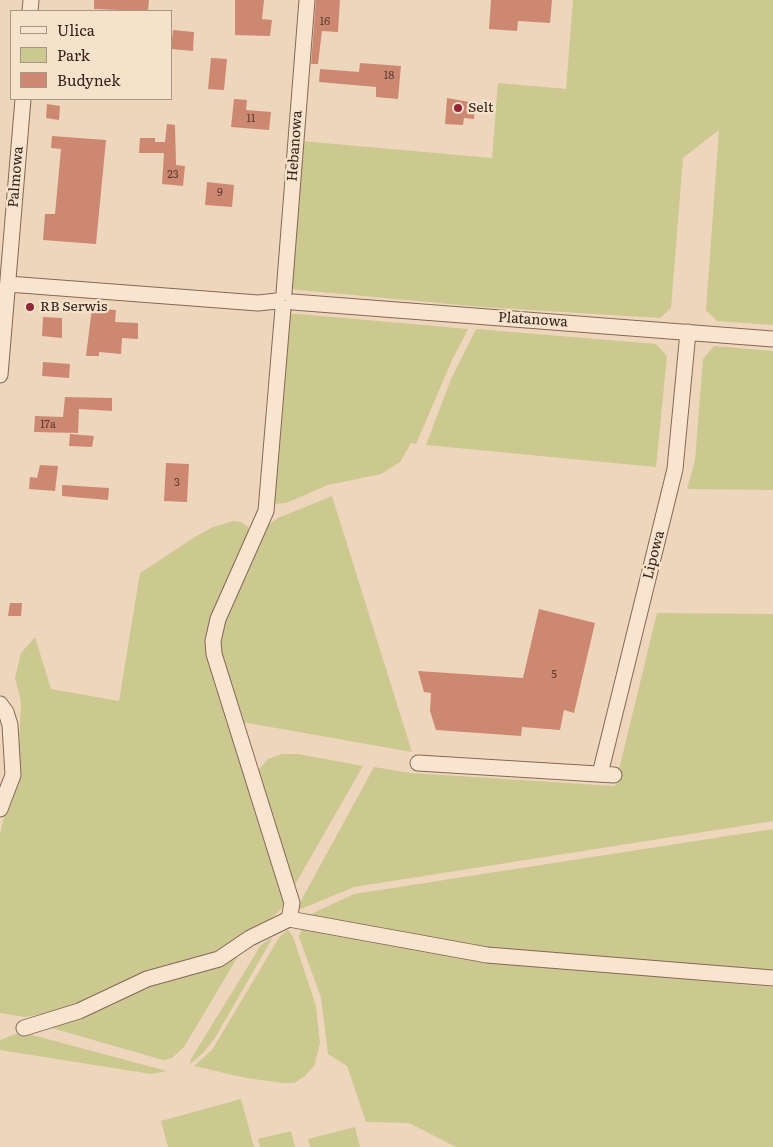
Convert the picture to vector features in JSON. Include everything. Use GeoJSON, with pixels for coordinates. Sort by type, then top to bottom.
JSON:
{"type":"FeatureCollection","features":[{"type":"Feature","properties":{"kind":"street","name":"Hebanowa"},"geometry":{"type":"LineString","coordinates":[[289,918],[292,903],[214,654],[213,641],[218,619],[266,511],[284,301],[306,0]]}},
{"type":"Feature","properties":{"kind":"street","name":"Palmowa"},"geometry":{"type":"LineString","coordinates":[[0,375],[23,100]]}},
{"type":"Feature","properties":{"kind":"street","name":"Platanowa"},"geometry":{"type":"LineString","coordinates":[[8,284],[258,303],[284,301],[773,339]]}},
{"type":"Feature","properties":{"kind":"street","name":"Lipowa"},"geometry":{"type":"LineString","coordinates":[[418,763],[607,775],[675,469],[688,332]]}},
{"type":"Feature","properties":{"kind":"street"},"geometry":{"type":"LineString","coordinates":[[0,704],[6,712],[10,724],[13,775],[0,809]]}},
{"type":"Feature","properties":{"kind":"street"},"geometry":{"type":"LineString","coordinates":[[24,1028],[79,1011],[147,979],[219,959],[250,938],[289,918],[487,955],[773,978]]}},
{"type":"Feature","properties":{"kind":"green space"},"geometry":{"type":"Polygon","coordinates":[[[573,0],[773,0],[773,325],[717,321],[706,310],[719,130],[683,158],[671,308],[660,318],[482,307],[289,289],[301,141],[492,158],[498,83],[566,89],[573,0]]]}},
{"type":"Feature","properties":{"kind":"green space"},"geometry":{"type":"Polygon","coordinates":[[[287,313],[468,329],[452,360],[416,444],[411,443],[400,462],[381,474],[328,485],[286,503],[272,504],[287,313]]]}},
{"type":"Feature","properties":{"kind":"green space"},"geometry":{"type":"Polygon","coordinates":[[[476,329],[656,344],[667,356],[656,467],[426,445],[451,379],[476,329]]]}},
{"type":"Feature","properties":{"kind":"green space"},"geometry":{"type":"Polygon","coordinates":[[[714,346],[773,351],[773,490],[687,489],[695,460],[703,359],[714,346]]]}},
{"type":"Feature","properties":{"kind":"green space"},"geometry":{"type":"Polygon","coordinates":[[[332,496],[412,752],[242,722],[219,656],[220,628],[265,527],[278,518],[332,496]]]}},
{"type":"Feature","properties":{"kind":"green space"},"geometry":{"type":"Polygon","coordinates":[[[233,521],[241,522],[248,527],[249,534],[209,627],[286,898],[281,909],[273,917],[247,930],[214,955],[77,1007],[25,1017],[0,1013],[0,834],[4,817],[12,802],[18,766],[21,702],[15,678],[21,653],[35,637],[51,689],[119,701],[140,573],[198,535],[213,527],[233,521]]]}},
{"type":"Feature","properties":{"kind":"green space"},"geometry":{"type":"Polygon","coordinates":[[[657,613],[773,614],[773,821],[354,887],[301,909],[297,908],[374,767],[411,773],[615,786],[657,613]]]}},
{"type":"Feature","properties":{"kind":"green space"},"geometry":{"type":"Polygon","coordinates":[[[282,754],[298,754],[363,766],[293,888],[291,872],[257,778],[260,768],[268,759],[282,754]]]}},
{"type":"Feature","properties":{"kind":"green space"},"geometry":{"type":"Polygon","coordinates":[[[773,829],[773,973],[488,951],[307,916],[354,894],[773,829]]]}},
{"type":"Feature","properties":{"kind":"green space"},"geometry":{"type":"Polygon","coordinates":[[[302,927],[485,961],[773,987],[773,1147],[456,1147],[409,1123],[366,1122],[347,1066],[328,1054],[321,998],[299,937],[302,927]]]}},
{"type":"Feature","properties":{"kind":"green space"},"geometry":{"type":"Polygon","coordinates":[[[288,930],[293,937],[316,1006],[320,1043],[314,1066],[305,1076],[294,1083],[283,1083],[246,1078],[194,1066],[212,1050],[280,936],[288,930]]]}},
{"type":"Feature","properties":{"kind":"green space"},"geometry":{"type":"Polygon","coordinates":[[[273,937],[215,1038],[204,1052],[190,1064],[191,1059],[261,945],[273,937]]]}},
{"type":"Feature","properties":{"kind":"green space"},"geometry":{"type":"Polygon","coordinates":[[[240,953],[184,1047],[172,1058],[163,1060],[48,1027],[134,991],[240,953]]]}},
{"type":"Feature","properties":{"kind":"green space"},"geometry":{"type":"Polygon","coordinates":[[[21,1032],[167,1071],[151,1074],[0,1050],[0,1040],[21,1032]]]}},
{"type":"Feature","properties":{"kind":"green space"},"geometry":{"type":"Polygon","coordinates":[[[241,1099],[254,1147],[168,1147],[161,1121],[241,1099]]]}},
{"type":"Feature","properties":{"kind":"green space"},"geometry":{"type":"Polygon","coordinates":[[[355,1127],[360,1147],[310,1147],[308,1139],[355,1127]]]}},
{"type":"Feature","properties":{"kind":"green space"},"geometry":{"type":"Polygon","coordinates":[[[291,1131],[295,1147],[260,1147],[258,1139],[291,1131]]]}},
{"type":"Feature","properties":{"kind":"building"},"geometry":{"type":"Polygon","coordinates":[[[94,0],[149,0],[148,10],[94,9],[94,0]]]}},
{"type":"Feature","properties":{"kind":"building"},"geometry":{"type":"Polygon","coordinates":[[[235,0],[264,0],[262,19],[272,20],[270,36],[235,35],[235,0]]]}},
{"type":"Feature","properties":{"kind":"building"},"geometry":{"type":"Polygon","coordinates":[[[316,0],[340,0],[338,32],[322,31],[318,64],[311,64],[316,0]]]}},
{"type":"Feature","properties":{"kind":"building"},"geometry":{"type":"Polygon","coordinates":[[[491,0],[552,0],[550,23],[518,21],[517,31],[489,29],[491,0]]]}},
{"type":"Feature","properties":{"kind":"building"},"geometry":{"type":"Polygon","coordinates":[[[173,30],[194,32],[193,51],[172,49],[173,30]]]}},
{"type":"Feature","properties":{"kind":"building"},"geometry":{"type":"Polygon","coordinates":[[[211,58],[227,59],[224,90],[208,89],[211,58]]]}},
{"type":"Feature","properties":{"kind":"building"},"geometry":{"type":"Polygon","coordinates":[[[360,63],[401,66],[398,99],[376,97],[376,87],[319,82],[320,69],[359,72],[360,63]]]}},
{"type":"Feature","properties":{"kind":"building"},"geometry":{"type":"Polygon","coordinates":[[[447,98],[475,103],[474,119],[464,118],[463,125],[445,124],[447,98]]]}},
{"type":"Feature","properties":{"kind":"building"},"geometry":{"type":"Polygon","coordinates":[[[234,99],[247,100],[246,110],[271,112],[269,130],[231,127],[234,99]]]}},
{"type":"Feature","properties":{"kind":"building"},"geometry":{"type":"Polygon","coordinates":[[[47,104],[60,106],[59,120],[46,118],[47,104]]]}},
{"type":"Feature","properties":{"kind":"building"},"geometry":{"type":"Polygon","coordinates":[[[167,124],[175,125],[176,165],[185,166],[183,186],[162,184],[164,153],[139,153],[140,138],[155,138],[155,142],[165,142],[167,124]]]}},
{"type":"Feature","properties":{"kind":"building"},"geometry":{"type":"Polygon","coordinates":[[[52,136],[106,140],[96,244],[43,240],[45,214],[55,214],[61,149],[51,148],[52,136]]]}},
{"type":"Feature","properties":{"kind":"building"},"geometry":{"type":"Polygon","coordinates":[[[207,182],[234,185],[232,207],[205,205],[207,182]]]}},
{"type":"Feature","properties":{"kind":"building"},"geometry":{"type":"Polygon","coordinates":[[[92,308],[116,310],[115,322],[138,323],[138,339],[122,338],[121,354],[99,352],[99,356],[86,356],[92,308]]]}},
{"type":"Feature","properties":{"kind":"building"},"geometry":{"type":"Polygon","coordinates":[[[43,317],[62,318],[62,338],[42,336],[43,317]]]}},
{"type":"Feature","properties":{"kind":"building"},"geometry":{"type":"Polygon","coordinates":[[[43,362],[70,364],[69,378],[42,376],[43,362]]]}},
{"type":"Feature","properties":{"kind":"building"},"geometry":{"type":"Polygon","coordinates":[[[65,397],[112,398],[112,411],[79,409],[78,433],[34,432],[35,416],[63,417],[65,397]]]}},
{"type":"Feature","properties":{"kind":"building"},"geometry":{"type":"Polygon","coordinates":[[[70,434],[94,436],[92,447],[69,446],[70,434]]]}},
{"type":"Feature","properties":{"kind":"building"},"geometry":{"type":"Polygon","coordinates":[[[166,463],[189,464],[187,502],[164,501],[166,463]]]}},
{"type":"Feature","properties":{"kind":"building"},"geometry":{"type":"Polygon","coordinates":[[[40,465],[58,466],[55,491],[29,489],[30,477],[37,478],[40,465]]]}},
{"type":"Feature","properties":{"kind":"building"},"geometry":{"type":"Polygon","coordinates":[[[62,485],[109,488],[108,500],[62,496],[62,485]]]}},
{"type":"Feature","properties":{"kind":"building"},"geometry":{"type":"Polygon","coordinates":[[[10,603],[22,603],[21,616],[8,616],[10,603]]]}},
{"type":"Feature","properties":{"kind":"building"},"geometry":{"type":"Polygon","coordinates":[[[539,609],[595,623],[574,713],[564,710],[560,730],[522,727],[521,736],[436,730],[430,711],[431,693],[424,692],[418,671],[523,678],[539,609]]]}},
{"type":"Feature","properties":{"kind":"place","name":"Selt"},"geometry":{"type":"Point","coordinates":[458,108]}},
{"type":"Feature","properties":{"kind":"place","name":"RB Serwis"},"geometry":{"type":"Point","coordinates":[30,307]}}]}
